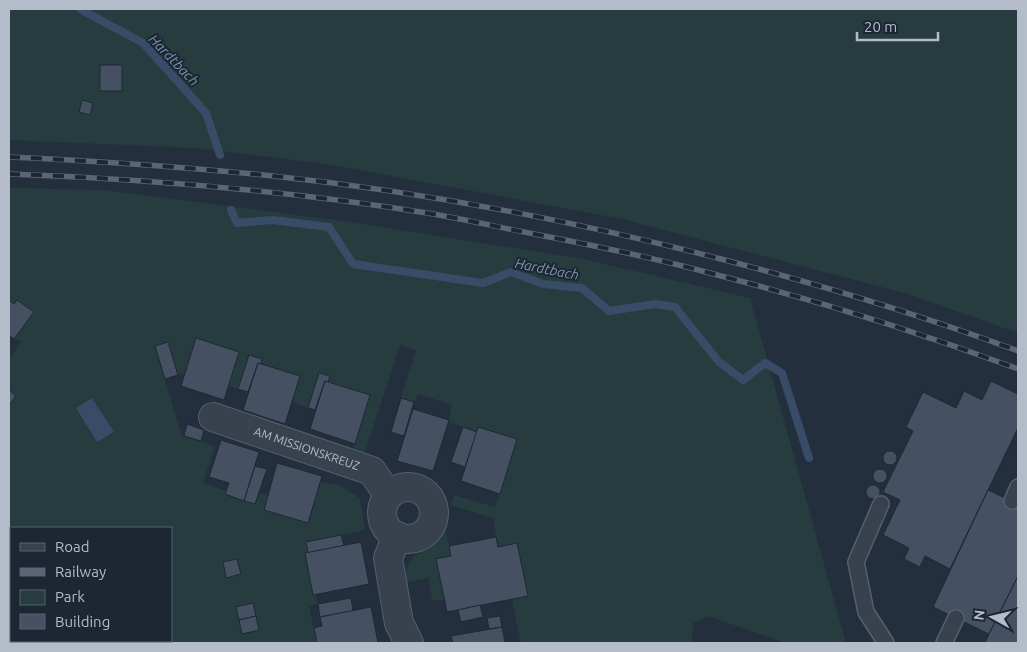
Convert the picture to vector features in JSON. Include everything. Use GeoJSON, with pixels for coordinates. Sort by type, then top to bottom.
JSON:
{"type":"FeatureCollection","features":[{"type":"Feature","properties":{"kind":"street","name":"AM MISSIONSKREUZ"},"geometry":{"type":"LineString","coordinates":[[213,417],[372,471],[388,496]]}},
{"type":"Feature","properties":{"kind":"street"},"geometry":{"type":"LineString","coordinates":[[410,486],[422,490],[430,498],[434,509],[431,525],[419,536],[406,539],[389,531],[383,520],[382,507],[388,496],[398,488],[410,486]]}},
{"type":"Feature","properties":{"kind":"street"},"geometry":{"type":"LineString","coordinates":[[397,536],[388,558],[399,623],[409,643]]}},
{"type":"Feature","properties":{"kind":"lane"},"geometry":{"type":"LineString","coordinates":[[881,504],[856,562],[866,612],[886,643]]}},
{"type":"Feature","properties":{"kind":"lane"},"geometry":{"type":"LineString","coordinates":[[944,643],[956,618]]}},
{"type":"Feature","properties":{"kind":"green space"},"geometry":{"type":"Polygon","coordinates":[[[9,9],[1018,9],[1018,333],[908,294],[622,219],[327,164],[197,148],[9,140],[9,9]]]}},
{"type":"Feature","properties":{"kind":"green space"},"geometry":{"type":"Polygon","coordinates":[[[9,188],[104,190],[350,222],[583,259],[750,298],[846,643],[786,643],[708,616],[693,623],[692,643],[521,643],[512,599],[528,596],[517,543],[498,547],[493,518],[451,505],[454,495],[495,507],[517,439],[479,427],[477,432],[448,422],[452,405],[418,394],[414,402],[401,398],[416,350],[400,345],[365,452],[353,450],[370,395],[328,382],[330,376],[320,373],[308,408],[292,402],[300,376],[261,364],[261,359],[249,355],[238,389],[228,385],[239,352],[196,338],[184,374],[178,375],[168,343],[155,347],[182,437],[215,446],[203,483],[226,491],[225,495],[255,504],[259,493],[268,495],[264,510],[308,523],[320,482],[338,485],[360,498],[365,530],[306,542],[308,553],[305,554],[313,595],[315,594],[318,604],[309,606],[317,643],[9,643],[9,405],[16,396],[9,390],[9,359],[22,341],[14,339],[34,312],[17,300],[14,304],[9,300],[9,188]],[[256,616],[239,620],[242,634],[258,630],[256,616]]]}},
{"type":"Feature","properties":{"kind":"green space"},"geometry":{"type":"Polygon","coordinates":[[[447,517],[449,518],[446,530],[451,556],[437,561],[444,600],[432,600],[428,578],[406,582],[406,570],[414,557],[439,537],[447,517]]]}},
{"type":"Feature","properties":{"kind":"water"},"geometry":{"type":"Polygon","coordinates":[[[92,398],[114,432],[97,442],[76,408],[92,398]]]}},
{"type":"Feature","properties":{"kind":"building"},"geometry":{"type":"Polygon","coordinates":[[[100,65],[122,65],[122,91],[100,91],[100,65]]]}},
{"type":"Feature","properties":{"kind":"building"},"geometry":{"type":"Polygon","coordinates":[[[82,100],[93,103],[90,115],[79,112],[82,100]]]}},
{"type":"Feature","properties":{"kind":"building"},"geometry":{"type":"Polygon","coordinates":[[[9,300],[14,304],[17,300],[34,312],[14,339],[9,335],[9,300]]]}},
{"type":"Feature","properties":{"kind":"building"},"geometry":{"type":"Polygon","coordinates":[[[196,338],[239,352],[224,400],[181,386],[196,338]]]}},
{"type":"Feature","properties":{"kind":"building"},"geometry":{"type":"Polygon","coordinates":[[[168,342],[178,375],[165,379],[155,346],[168,342]]]}},
{"type":"Feature","properties":{"kind":"building"},"geometry":{"type":"Polygon","coordinates":[[[249,355],[262,359],[261,364],[258,363],[248,392],[238,389],[249,355]]]}},
{"type":"Feature","properties":{"kind":"building"},"geometry":{"type":"Polygon","coordinates":[[[258,363],[300,376],[285,424],[243,410],[258,363]]]}},
{"type":"Feature","properties":{"kind":"building"},"geometry":{"type":"Polygon","coordinates":[[[319,373],[330,376],[328,382],[325,381],[315,410],[308,408],[319,373]]]}},
{"type":"Feature","properties":{"kind":"building"},"geometry":{"type":"Polygon","coordinates":[[[325,381],[370,395],[355,444],[310,429],[325,381]]]}},
{"type":"Feature","properties":{"kind":"building"},"geometry":{"type":"Polygon","coordinates":[[[991,381],[1018,394],[1018,428],[950,569],[925,556],[920,567],[904,559],[909,548],[883,535],[900,500],[883,492],[913,431],[906,427],[923,392],[956,408],[964,391],[982,400],[991,381]]]}},
{"type":"Feature","properties":{"kind":"building"},"geometry":{"type":"Polygon","coordinates":[[[9,390],[16,396],[9,405],[9,390]]]}},
{"type":"Feature","properties":{"kind":"building"},"geometry":{"type":"Polygon","coordinates":[[[401,398],[414,402],[404,436],[391,432],[401,398]]]}},
{"type":"Feature","properties":{"kind":"building"},"geometry":{"type":"Polygon","coordinates":[[[413,409],[449,420],[433,471],[397,461],[413,409]]]}},
{"type":"Feature","properties":{"kind":"building"},"geometry":{"type":"Polygon","coordinates":[[[187,424],[204,430],[201,441],[184,436],[187,424]]]}},
{"type":"Feature","properties":{"kind":"building"},"geometry":{"type":"Polygon","coordinates":[[[463,427],[477,432],[465,467],[451,462],[463,427]]]}},
{"type":"Feature","properties":{"kind":"building"},"geometry":{"type":"Polygon","coordinates":[[[478,427],[517,439],[500,494],[461,481],[478,427]]]}},
{"type":"Feature","properties":{"kind":"building"},"geometry":{"type":"Polygon","coordinates":[[[221,440],[259,452],[244,501],[225,494],[229,483],[209,477],[221,440]]]}},
{"type":"Feature","properties":{"kind":"building"},"geometry":{"type":"Polygon","coordinates":[[[890,451],[895,453],[897,458],[895,463],[890,465],[885,463],[883,458],[885,453],[890,451]]]}},
{"type":"Feature","properties":{"kind":"building"},"geometry":{"type":"Polygon","coordinates":[[[277,463],[322,476],[308,523],[264,510],[277,463]]]}},
{"type":"Feature","properties":{"kind":"building"},"geometry":{"type":"Polygon","coordinates":[[[255,466],[267,469],[255,504],[244,501],[255,466]]]}},
{"type":"Feature","properties":{"kind":"building"},"geometry":{"type":"Polygon","coordinates":[[[880,469],[885,471],[887,476],[885,481],[880,483],[875,481],[873,476],[875,471],[880,469]]]}},
{"type":"Feature","properties":{"kind":"building"},"geometry":{"type":"Polygon","coordinates":[[[873,485],[878,487],[880,492],[878,497],[873,499],[868,497],[866,492],[868,487],[873,485]]]}},
{"type":"Feature","properties":{"kind":"building"},"geometry":{"type":"Polygon","coordinates":[[[988,490],[1018,504],[1018,576],[989,634],[933,607],[988,490]]]}},
{"type":"Feature","properties":{"kind":"building"},"geometry":{"type":"Polygon","coordinates":[[[341,535],[344,546],[308,553],[306,542],[341,535]]]}},
{"type":"Feature","properties":{"kind":"building"},"geometry":{"type":"Polygon","coordinates":[[[496,537],[498,547],[517,543],[528,596],[447,612],[436,559],[451,556],[449,546],[496,537]]]}},
{"type":"Feature","properties":{"kind":"building"},"geometry":{"type":"Polygon","coordinates":[[[361,542],[369,584],[313,595],[305,553],[361,542]]]}},
{"type":"Feature","properties":{"kind":"building"},"geometry":{"type":"Polygon","coordinates":[[[237,559],[241,574],[226,578],[223,562],[237,559]]]}},
{"type":"Feature","properties":{"kind":"building"},"geometry":{"type":"Polygon","coordinates":[[[1018,576],[1018,643],[985,643],[989,634],[1018,576]]]}},
{"type":"Feature","properties":{"kind":"building"},"geometry":{"type":"Polygon","coordinates":[[[351,598],[353,611],[320,617],[318,604],[351,598]]]}},
{"type":"Feature","properties":{"kind":"building"},"geometry":{"type":"Polygon","coordinates":[[[253,603],[256,616],[239,620],[236,607],[253,603]]]}},
{"type":"Feature","properties":{"kind":"building"},"geometry":{"type":"Polygon","coordinates":[[[480,605],[483,617],[461,622],[458,610],[480,605]]]}},
{"type":"Feature","properties":{"kind":"building"},"geometry":{"type":"Polygon","coordinates":[[[371,607],[378,643],[317,643],[314,628],[322,626],[320,617],[371,607]]]}},
{"type":"Feature","properties":{"kind":"building"},"geometry":{"type":"Polygon","coordinates":[[[256,616],[259,630],[242,634],[239,620],[256,616]]]}},
{"type":"Feature","properties":{"kind":"building"},"geometry":{"type":"Polygon","coordinates":[[[500,616],[502,627],[489,629],[487,618],[500,616]]]}},
{"type":"Feature","properties":{"kind":"building"},"geometry":{"type":"Polygon","coordinates":[[[502,627],[505,643],[453,643],[451,636],[502,627]]]}},
{"type":"Feature","properties":{"kind":"waterway","name":"Hardtbach"},"geometry":{"type":"LineString","coordinates":[[80,9],[143,43],[206,113],[220,155]]}},
{"type":"Feature","properties":{"kind":"waterway","name":"Hardtbach"},"geometry":{"type":"LineString","coordinates":[[231,210],[237,223],[272,220],[329,227],[353,264],[483,283],[511,272],[543,284],[582,288],[609,311],[655,304],[675,307],[719,362],[743,380],[765,363],[782,373],[809,458]]}},
{"type":"Feature","properties":{"kind":"railway"},"geometry":{"type":"LineString","coordinates":[[9,157],[75,160],[273,176],[386,190],[498,209],[610,232],[758,269],[908,313],[1018,351]]}},
{"type":"Feature","properties":{"kind":"railway"},"geometry":{"type":"LineString","coordinates":[[9,174],[114,179],[271,192],[375,205],[454,218],[628,253],[759,286],[834,307],[1018,369]]}}]}
